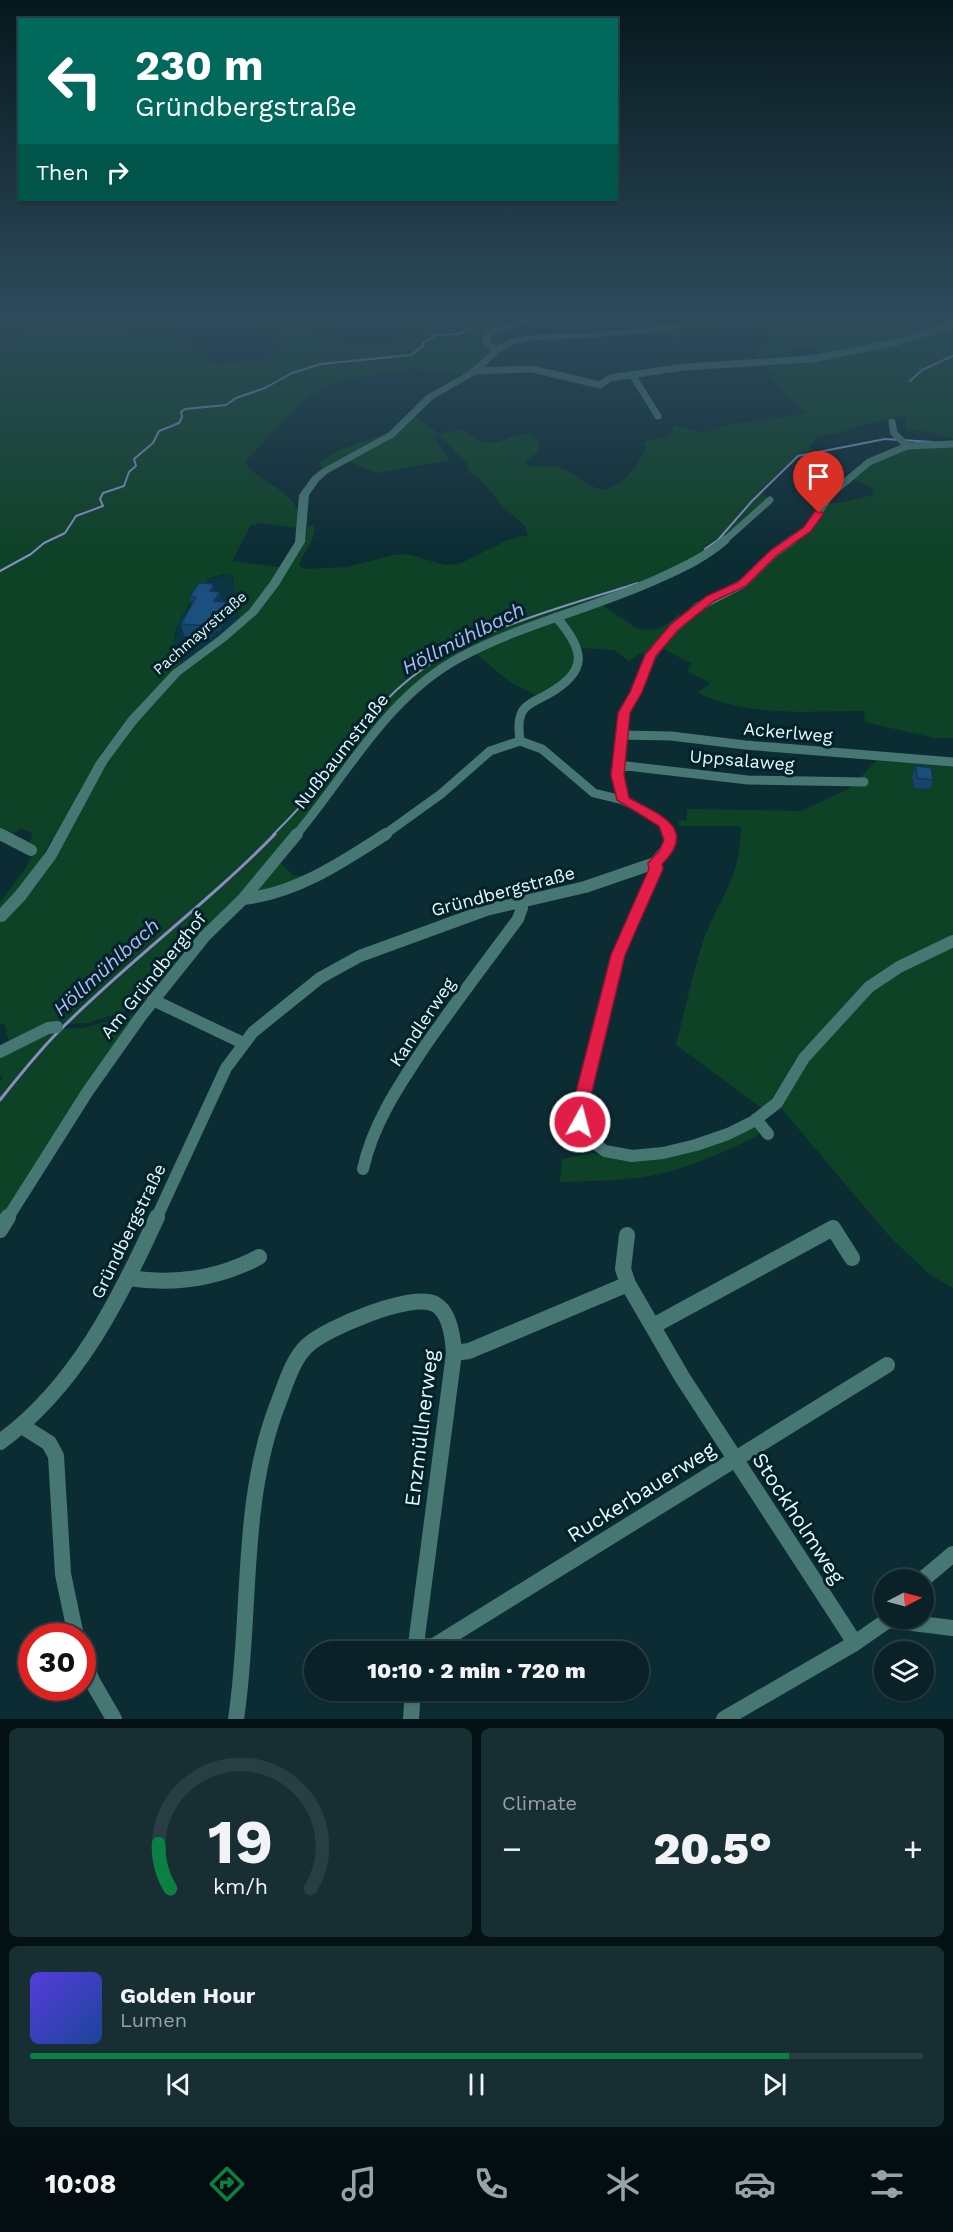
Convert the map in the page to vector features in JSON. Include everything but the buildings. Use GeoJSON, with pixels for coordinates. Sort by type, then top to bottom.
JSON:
{"type":"FeatureCollection","features":[{"type":"Feature","properties":{"kind":"street","name":"Pachmayrstraße"},"geometry":{"type":"LineString","coordinates":[[0,917],[20,896],[51,855],[102,762],[132,721],[176,673],[223,638],[264,599],[300,542],[303,529],[302,501],[310,486],[342,462],[392,435],[433,396]]}},
{"type":"Feature","properties":{"kind":"street"},"geometry":{"type":"LineString","coordinates":[[646,396],[658,416]]}},
{"type":"Feature","properties":{"kind":"street"},"geometry":{"type":"LineString","coordinates":[[892,422],[892,429],[901,441]]}},
{"type":"Feature","properties":{"kind":"street"},"geometry":{"type":"LineString","coordinates":[[623,800],[618,782],[618,765],[624,713],[636,692],[646,664],[657,646],[675,627],[711,598],[742,584],[774,553],[807,529],[832,493],[859,470],[901,441],[953,444]]}},
{"type":"Feature","properties":{"kind":"street","name":"Nußbaumstraße"},"geometry":{"type":"LineString","coordinates":[[243,899],[326,799],[377,729],[412,690],[442,668],[471,651],[511,633],[624,596],[684,567],[725,541],[770,500]]}},
{"type":"Feature","properties":{"kind":"street"},"geometry":{"type":"LineString","coordinates":[[520,741],[519,723],[523,710],[565,685],[574,676],[579,666],[580,655],[576,643],[556,617]]}},
{"type":"Feature","properties":{"kind":"street","name":"Ackerlweg"},"geometry":{"type":"LineString","coordinates":[[620,735],[671,736],[764,747],[953,762]]}},
{"type":"Feature","properties":{"kind":"street"},"geometry":{"type":"LineString","coordinates":[[243,899],[262,897],[342,861],[424,808],[490,751],[520,741],[542,749],[594,793],[623,800],[658,819],[668,828],[671,838],[669,846],[655,863],[656,869],[623,940],[579,1112],[581,1128],[599,1149],[615,1155],[629,1156],[694,1146],[731,1132],[756,1119],[776,1104],[804,1058],[867,989],[890,973],[953,941]]}},
{"type":"Feature","properties":{"kind":"street","name":"Uppsalaweg"},"geometry":{"type":"LineString","coordinates":[[618,765],[748,780],[864,782]]}},
{"type":"Feature","properties":{"kind":"street"},"geometry":{"type":"LineString","coordinates":[[0,834],[31,850]]}},
{"type":"Feature","properties":{"kind":"street","name":"Gründbergstraße"},"geometry":{"type":"LineString","coordinates":[[0,1442],[22,1426],[37,1411],[63,1379],[109,1312],[129,1278],[217,1085],[243,1043],[266,1021],[316,980],[353,958],[456,920],[596,884],[655,863]]}},
{"type":"Feature","properties":{"kind":"street","name":"Am Gründberghof"},"geometry":{"type":"LineString","coordinates":[[0,1230],[87,1091],[153,1000],[205,936],[243,899]]}},
{"type":"Feature","properties":{"kind":"street","name":"Kandlerweg"},"geometry":{"type":"LineString","coordinates":[[363,1169],[366,1148],[384,1112],[444,1016],[518,919],[522,908],[521,902]]}},
{"type":"Feature","properties":{"kind":"street"},"geometry":{"type":"LineString","coordinates":[[153,1000],[243,1043]]}},
{"type":"Feature","properties":{"kind":"street"},"geometry":{"type":"LineString","coordinates":[[0,1052],[48,1028],[57,1027]]}},
{"type":"Feature","properties":{"kind":"street"},"geometry":{"type":"LineString","coordinates":[[756,1119],[768,1134]]}},
{"type":"Feature","properties":{"kind":"street"},"geometry":{"type":"LineString","coordinates":[[653,1326],[833,1228],[852,1258]]}},
{"type":"Feature","properties":{"kind":"street","name":"Stockholmweg"},"geometry":{"type":"LineString","coordinates":[[627,1235],[623,1269],[628,1284],[682,1377],[855,1643]]}},
{"type":"Feature","properties":{"kind":"street"},"geometry":{"type":"LineString","coordinates":[[129,1278],[148,1280],[215,1275],[228,1272],[259,1257]]}},
{"type":"Feature","properties":{"kind":"street"},"geometry":{"type":"LineString","coordinates":[[454,1353],[469,1351],[628,1284]]}},
{"type":"Feature","properties":{"kind":"street","name":"Enzmüllnerweg"},"geometry":{"type":"LineString","coordinates":[[236,1719],[246,1648],[254,1492],[277,1405],[300,1356],[315,1339],[340,1326],[405,1304],[424,1302],[435,1304],[440,1310],[451,1330],[454,1353],[416,1641]]}},
{"type":"Feature","properties":{"kind":"street","name":"Ruckerbauerweg"},"geometry":{"type":"LineString","coordinates":[[442,1641],[887,1365]]}},
{"type":"Feature","properties":{"kind":"street"},"geometry":{"type":"LineString","coordinates":[[22,1426],[49,1443],[56,1456],[63,1574],[73,1623]]}},
{"type":"Feature","properties":{"kind":"street"},"geometry":{"type":"LineString","coordinates":[[934,1570],[953,1554]]}},
{"type":"Feature","properties":{"kind":"street"},"geometry":{"type":"LineString","coordinates":[[934,1625],[953,1628]]}},
{"type":"Feature","properties":{"kind":"street"},"geometry":{"type":"LineString","coordinates":[[724,1719],[836,1656],[875,1629]]}},
{"type":"Feature","properties":{"kind":"street"},"geometry":{"type":"LineString","coordinates":[[96,1686],[114,1719]]}},
{"type":"Feature","properties":{"kind":"street"},"geometry":{"type":"LineString","coordinates":[[411,1719],[412,1701]]}},
{"type":"Feature","properties":{"kind":"shaded area"},"geometry":{"type":"Polygon","coordinates":[[[229,574],[235,585],[239,620],[178,668],[178,654],[174,643],[179,622],[211,579],[229,574]]]}},
{"type":"Feature","properties":{"kind":"green space"},"geometry":{"type":"Polygon","coordinates":[[[0,396],[311,396],[282,422],[245,462],[261,478],[288,497],[295,505],[299,515],[299,528],[261,523],[251,525],[232,561],[280,567],[257,601],[300,548],[306,538],[307,527],[314,525],[313,536],[299,566],[304,569],[347,567],[407,554],[445,565],[459,564],[508,540],[528,535],[525,526],[503,507],[480,479],[469,472],[467,464],[439,434],[458,430],[488,443],[519,435],[531,436],[538,440],[539,451],[526,462],[526,465],[559,468],[573,473],[596,488],[604,489],[613,487],[634,468],[646,445],[641,443],[670,436],[674,425],[701,433],[731,424],[807,414],[788,396],[953,396],[953,439],[930,432],[906,429],[905,418],[902,416],[837,434],[818,435],[809,447],[815,451],[798,457],[784,467],[759,492],[769,498],[731,533],[686,564],[558,615],[423,677],[391,708],[324,797],[147,1004],[88,1023],[60,1024],[9,1043],[5,1025],[0,1023],[0,920],[36,886],[61,841],[51,840],[35,870],[0,912],[0,902],[25,869],[36,848],[30,841],[33,833],[20,828],[12,835],[0,831],[0,396]],[[229,574],[218,575],[205,583],[182,617],[174,642],[181,659],[178,668],[227,638],[253,606],[239,620],[233,577],[229,574]]]}},
{"type":"Feature","properties":{"kind":"green space"},"geometry":{"type":"Polygon","coordinates":[[[414,415],[439,434],[432,436],[450,460],[376,473],[347,461],[396,435],[414,415]]]}},
{"type":"Feature","properties":{"kind":"green space"},"geometry":{"type":"Polygon","coordinates":[[[394,430],[325,470],[320,466],[320,462],[340,450],[394,430]]]}},
{"type":"Feature","properties":{"kind":"green space"},"geometry":{"type":"Polygon","coordinates":[[[953,445],[953,738],[934,738],[865,722],[864,711],[779,711],[717,701],[698,693],[710,683],[687,671],[692,664],[660,647],[683,621],[793,541],[828,503],[872,496],[874,492],[871,487],[851,479],[864,469],[876,461],[910,449],[953,445]]]}},
{"type":"Feature","properties":{"kind":"green space"},"geometry":{"type":"Polygon","coordinates":[[[602,605],[636,628],[649,630],[660,628],[679,614],[683,616],[650,653],[639,654],[629,661],[614,650],[582,648],[563,620],[563,617],[602,605]]]}},
{"type":"Feature","properties":{"kind":"green space"},"geometry":{"type":"Polygon","coordinates":[[[549,622],[558,624],[575,647],[575,670],[539,697],[510,682],[474,652],[549,622]]]}},
{"type":"Feature","properties":{"kind":"green space"},"geometry":{"type":"Polygon","coordinates":[[[877,760],[953,764],[953,939],[880,976],[763,1109],[676,1045],[703,942],[737,863],[741,830],[740,826],[679,826],[679,821],[687,820],[687,809],[801,811],[850,788],[877,760]]]}},
{"type":"Feature","properties":{"kind":"green space"},"geometry":{"type":"Polygon","coordinates":[[[278,861],[293,875],[307,876],[281,887],[256,892],[278,861]]]}},
{"type":"Feature","properties":{"kind":"green space"},"geometry":{"type":"Polygon","coordinates":[[[953,943],[953,1288],[929,1274],[890,1237],[781,1108],[804,1063],[868,992],[953,943]]]}},
{"type":"Feature","properties":{"kind":"green space"},"geometry":{"type":"Polygon","coordinates":[[[132,1015],[136,1016],[48,1143],[0,1222],[0,1082],[3,1078],[0,1075],[0,1056],[55,1029],[83,1028],[132,1015]]]}},
{"type":"Feature","properties":{"kind":"green space"},"geometry":{"type":"Polygon","coordinates":[[[754,1127],[759,1131],[758,1135],[686,1167],[650,1176],[560,1182],[562,1159],[592,1153],[625,1161],[677,1155],[729,1140],[754,1127]]]}},
{"type":"Feature","properties":{"kind":"waterway"},"geometry":{"type":"LineString","coordinates":[[0,571],[31,554],[44,543],[65,533],[76,516],[103,506],[100,499],[103,493],[124,486],[129,472],[136,466],[134,459],[153,443],[159,431],[179,423],[182,417],[181,412],[185,409],[226,405],[241,396]]}},
{"type":"Feature","properties":{"kind":"waterway","name":"Höllmühlbach"},"geometry":{"type":"LineString","coordinates":[[705,549],[718,540],[752,501],[798,456],[885,439],[933,442]]}},
{"type":"Feature","properties":{"kind":"waterway","name":"Höllmühlbach"},"geometry":{"type":"LineString","coordinates":[[273,835],[318,787],[385,702],[426,667],[453,650],[514,623],[638,583]]}},
{"type":"Feature","properties":{"kind":"waterway","name":"Höllmühlbach"},"geometry":{"type":"LineString","coordinates":[[0,1100],[44,1047],[85,1005],[249,860],[275,834]]}},
{"type":"Feature","properties":{"kind":"route"},"geometry":{"type":"LineString","coordinates":[[580,1122],[579,1112],[618,955],[656,869],[655,863],[665,853],[671,838],[664,823],[623,800],[617,775],[624,713],[633,699],[651,655],[675,627],[711,598],[742,584],[774,553],[807,529],[819,513]]}}]}
